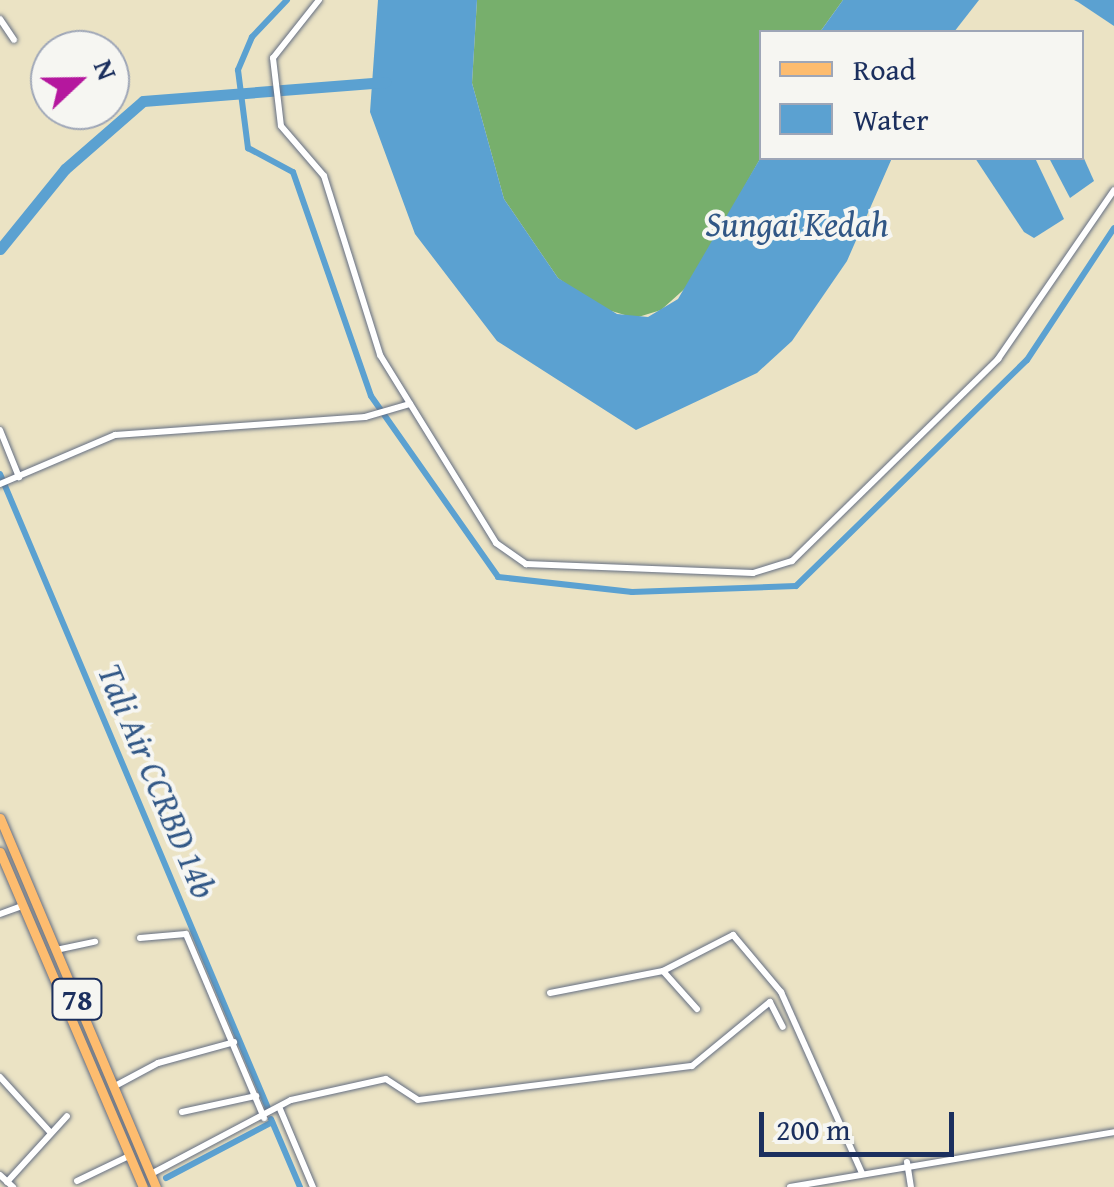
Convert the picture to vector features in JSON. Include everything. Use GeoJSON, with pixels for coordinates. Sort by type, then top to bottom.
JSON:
{"type":"FeatureCollection","features":[{"type":"Feature","properties":{"kind":"main road","name":"78"},"geometry":{"type":"LineString","coordinates":[[0,818],[115,1086],[147,1182]]}},
{"type":"Feature","properties":{"kind":"main road","name":"78"},"geometry":{"type":"LineString","coordinates":[[0,852],[130,1156],[147,1182]]}},
{"type":"Feature","properties":{"kind":"street"},"geometry":{"type":"LineString","coordinates":[[320,0],[276,50],[275,104],[284,135],[324,176],[372,338],[496,543],[519,561],[774,569],[822,536],[998,360],[1114,190]]}},
{"type":"Feature","properties":{"kind":"street"},"geometry":{"type":"LineString","coordinates":[[0,19],[14,40]]}},
{"type":"Feature","properties":{"kind":"street"},"geometry":{"type":"LineString","coordinates":[[0,484],[115,435],[380,416],[410,404]]}},
{"type":"Feature","properties":{"kind":"street"},"geometry":{"type":"LineString","coordinates":[[0,430],[17,478]]}},
{"type":"Feature","properties":{"kind":"street"},"geometry":{"type":"LineString","coordinates":[[0,914],[22,906]]}},
{"type":"Feature","properties":{"kind":"street"},"geometry":{"type":"LineString","coordinates":[[140,938],[185,933],[266,1117]]}},
{"type":"Feature","properties":{"kind":"street"},"geometry":{"type":"LineString","coordinates":[[550,993],[664,971],[720,936],[737,937],[782,992],[862,1173]]}},
{"type":"Feature","properties":{"kind":"street"},"geometry":{"type":"LineString","coordinates":[[56,950],[94,942]]}},
{"type":"Feature","properties":{"kind":"street"},"geometry":{"type":"LineString","coordinates":[[664,971],[696,1009]]}},
{"type":"Feature","properties":{"kind":"street"},"geometry":{"type":"LineString","coordinates":[[128,1187],[147,1182],[278,1110],[386,1079],[418,1100],[692,1066],[770,1002],[782,1027]]}},
{"type":"Feature","properties":{"kind":"street"},"geometry":{"type":"LineString","coordinates":[[115,1086],[158,1063],[234,1042]]}},
{"type":"Feature","properties":{"kind":"street"},"geometry":{"type":"LineString","coordinates":[[0,1077],[50,1132]]}},
{"type":"Feature","properties":{"kind":"street"},"geometry":{"type":"LineString","coordinates":[[182,1112],[256,1096]]}},
{"type":"Feature","properties":{"kind":"street"},"geometry":{"type":"LineString","coordinates":[[278,1110],[313,1187]]}},
{"type":"Feature","properties":{"kind":"street"},"geometry":{"type":"LineString","coordinates":[[0,1175],[10,1184],[67,1116]]}},
{"type":"Feature","properties":{"kind":"street"},"geometry":{"type":"LineString","coordinates":[[790,1187],[907,1162],[1114,1132]]}},
{"type":"Feature","properties":{"kind":"street"},"geometry":{"type":"LineString","coordinates":[[77,1182],[130,1156]]}},
{"type":"Feature","properties":{"kind":"street"},"geometry":{"type":"LineString","coordinates":[[907,1162],[911,1187]]}},
{"type":"Feature","properties":{"kind":"green space"},"geometry":{"type":"Polygon","coordinates":[[[477,0],[843,0],[821,30],[759,30],[759,160],[690,284],[661,310],[635,318],[598,307],[558,278],[504,199],[472,83],[477,0]]]}},
{"type":"Feature","properties":{"kind":"water","name":"Sungai Kedah"},"geometry":{"type":"Polygon","coordinates":[[[378,0],[477,0],[472,83],[504,199],[558,278],[617,314],[648,317],[678,299],[759,160],[891,160],[847,261],[792,341],[757,373],[636,430],[497,341],[415,234],[370,112],[378,0]]]}},
{"type":"Feature","properties":{"kind":"water"},"geometry":{"type":"Polygon","coordinates":[[[843,0],[979,0],[956,30],[821,30],[843,0]]]}},
{"type":"Feature","properties":{"kind":"water"},"geometry":{"type":"Polygon","coordinates":[[[1074,0],[1114,0],[1114,26],[1078,2],[1074,0]]]}},
{"type":"Feature","properties":{"kind":"water"},"geometry":{"type":"Polygon","coordinates":[[[1084,158],[1094,181],[1070,198],[1050,160],[1084,158]]]}},
{"type":"Feature","properties":{"kind":"water"},"geometry":{"type":"Polygon","coordinates":[[[976,160],[1036,160],[1064,219],[1034,238],[1024,232],[976,160]]]}},
{"type":"Feature","properties":{"kind":"waterway"},"geometry":{"type":"LineString","coordinates":[[287,0],[252,37],[238,70],[248,148],[293,172],[371,396],[498,577],[632,592],[796,586],[1027,360],[1114,228]]}},
{"type":"Feature","properties":{"kind":"waterway"},"geometry":{"type":"LineString","coordinates":[[0,249],[65,169],[143,101],[385,82]]}},
{"type":"Feature","properties":{"kind":"waterway","name":"Tali Air CCRBD 14b"},"geometry":{"type":"LineString","coordinates":[[0,474],[268,1108]]}},
{"type":"Feature","properties":{"kind":"waterway"},"geometry":{"type":"LineString","coordinates":[[271,1119],[300,1187]]}},
{"type":"Feature","properties":{"kind":"waterway"},"geometry":{"type":"LineString","coordinates":[[166,1178],[272,1122]]}}]}
